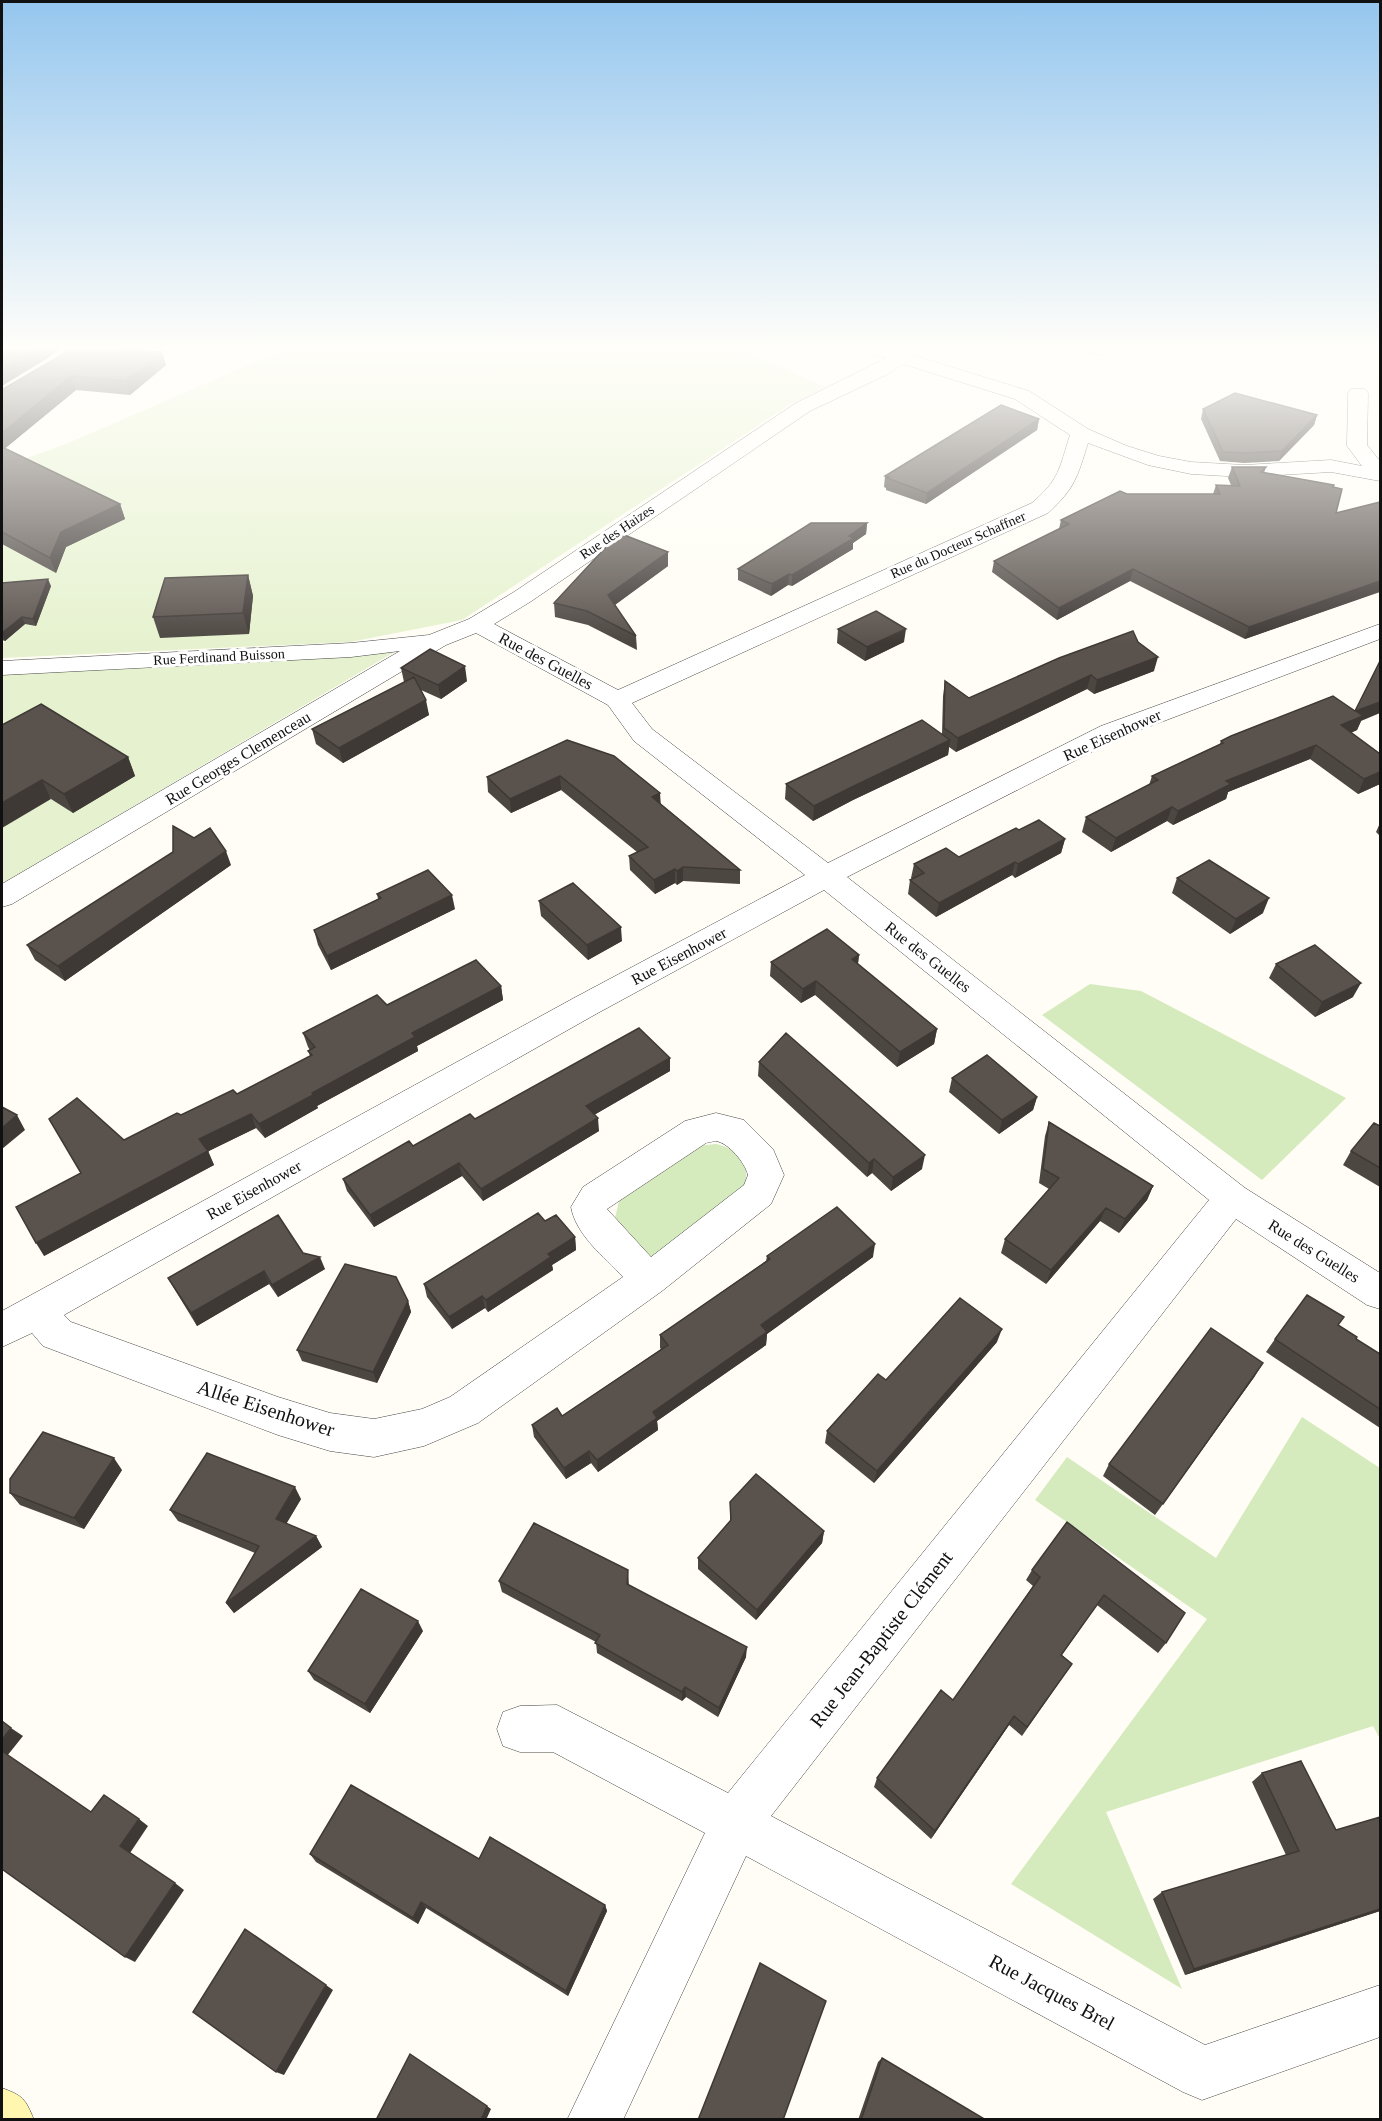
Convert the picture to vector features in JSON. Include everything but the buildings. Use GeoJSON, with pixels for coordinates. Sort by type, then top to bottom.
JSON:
{"type":"FeatureCollection","features":[{"type":"Feature","properties":{"kind":"main road"},"geometry":{"type":"LineString","coordinates":[[2,2115],[7,2120]]}},
{"type":"Feature","properties":{"kind":"street","name":"Rue des Haizes"},"geometry":{"type":"LineString","coordinates":[[477,624],[522,597],[747,445]]}},
{"type":"Feature","properties":{"kind":"street","name":"Rue du Docteur Schaffner"},"geometry":{"type":"LineString","coordinates":[[617,700],[1040,508],[1058,492],[1066,481],[1077,445]]}},
{"type":"Feature","properties":{"kind":"street"},"geometry":{"type":"LineString","coordinates":[[1111,445],[1138,456],[1191,468],[1244,471],[1318,466],[1345,467],[1380,475]]}},
{"type":"Feature","properties":{"kind":"street"},"geometry":{"type":"LineString","coordinates":[[1318,466],[1356,446],[1380,475]]}},
{"type":"Feature","properties":{"kind":"street","name":"Rue Georges Clemenceau"},"geometry":{"type":"LineString","coordinates":[[2,897],[437,640],[477,624]]}},
{"type":"Feature","properties":{"kind":"street","name":"Rue des Guelles"},"geometry":{"type":"LineString","coordinates":[[477,624],[617,700],[643,735],[826,876],[1232,1198],[1380,1293]]}},
{"type":"Feature","properties":{"kind":"street","name":"Rue Eisenhower"},"geometry":{"type":"LineString","coordinates":[[2,1330],[585,1006],[826,876],[1110,732],[1380,631]]}},
{"type":"Feature","properties":{"kind":"street","name":"Rue Ferdinand Buisson"},"geometry":{"type":"LineString","coordinates":[[2,668],[351,650],[437,640]]}},
{"type":"Feature","properties":{"kind":"street","name":"Allée Eisenhower"},"geometry":{"type":"LineString","coordinates":[[37,1311],[57,1334],[278,1416],[330,1432],[374,1438],[424,1427],[464,1410],[649,1280],[758,1194],[766,1175],[761,1159],[732,1130],[716,1127],[697,1131],[596,1197],[589,1207],[591,1218],[649,1280]]}},
{"type":"Feature","properties":{"kind":"street","name":"Rue Jean-Baptiste Clément"},"geometry":{"type":"LineString","coordinates":[[594,2120],[736,1822],[1232,1198]]}},
{"type":"Feature","properties":{"kind":"street","name":"Rue Jacques Brel"},"geometry":{"type":"LineString","coordinates":[[520,1729],[556,1728],[736,1822],[1202,2073],[1380,2011]]}},
{"type":"Feature","properties":{"kind":"green space"},"geometry":{"type":"Polygon","coordinates":[[[63,445],[728,445],[462,620],[350,642],[2,658],[2,644],[41,610],[2,592],[2,467],[63,445]]]}},
{"type":"Feature","properties":{"kind":"green space"},"geometry":{"type":"Polygon","coordinates":[[[396,651],[2,884],[2,673],[396,651]]]}},
{"type":"Feature","properties":{"kind":"green space"},"geometry":{"type":"Polygon","coordinates":[[[1090,984],[1141,991],[1346,1098],[1262,1180],[1042,1015],[1090,984]]]}},
{"type":"Feature","properties":{"kind":"green space"},"geometry":{"type":"Polygon","coordinates":[[[716,1144],[730,1149],[741,1158],[746,1169],[745,1184],[656,1256],[649,1257],[615,1218],[619,1201],[697,1146],[716,1144]]]}},
{"type":"Feature","properties":{"kind":"green space"},"geometry":{"type":"Polygon","coordinates":[[[1302,1417],[1380,1468],[1380,1739],[1373,1726],[1106,1812],[1182,1989],[1011,1884],[1207,1619],[1035,1500],[1067,1457],[1216,1558],[1302,1417]]]}}]}
